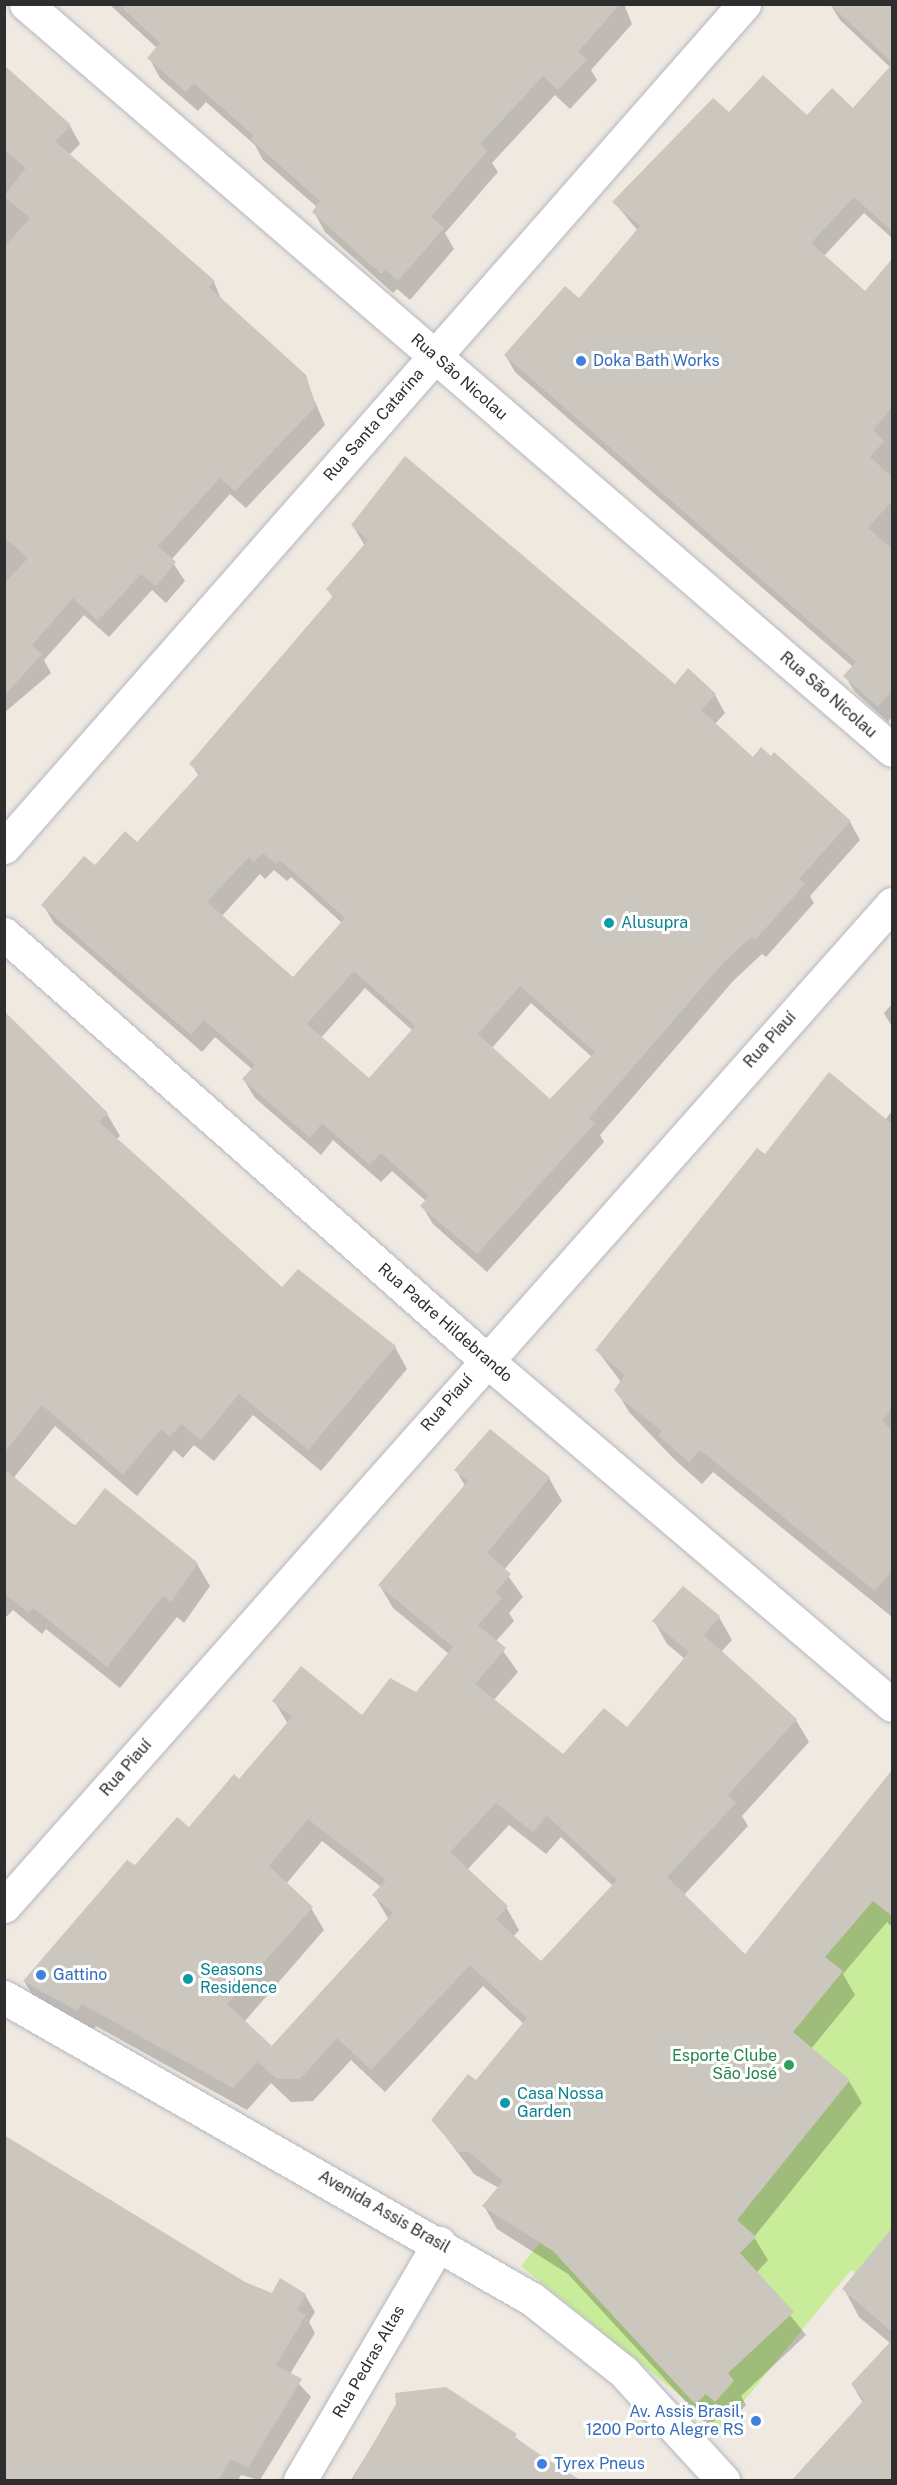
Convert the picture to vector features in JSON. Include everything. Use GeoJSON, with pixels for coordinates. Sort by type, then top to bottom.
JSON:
{"type":"FeatureCollection","features":[{"type":"Feature","properties":{"kind":"street","name":"Rua São Nicolau"},"geometry":{"type":"LineString","coordinates":[[26,4],[892,750]]}},
{"type":"Feature","properties":{"kind":"street","name":"Rua Santa Catarina"},"geometry":{"type":"LineString","coordinates":[[4,847],[744,4]]}},
{"type":"Feature","properties":{"kind":"street","name":"Rua Piauí"},"geometry":{"type":"LineString","coordinates":[[4,1906],[485,1359],[892,904]]}},
{"type":"Feature","properties":{"kind":"street","name":"Rua Padre Hildebrando"},"geometry":{"type":"LineString","coordinates":[[4,934],[485,1359],[892,1705]]}},
{"type":"Feature","properties":{"kind":"street","name":"Avenida Assis Brasil"},"geometry":{"type":"LineString","coordinates":[[4,1997],[439,2243],[578,2333],[624,2372],[723,2481]]}},
{"type":"Feature","properties":{"kind":"street","name":"Rua Pedras Altas"},"geometry":{"type":"LineString","coordinates":[[300,2481],[439,2243]]}},
{"type":"Feature","properties":{"kind":"green space","name":"Esporte Clube São José"},"geometry":{"type":"Polygon","coordinates":[[[892,1811],[892,2304],[851,2270],[721,2429],[521,2266],[892,1811]]]}},
{"type":"Feature","properties":{"kind":"building"},"geometry":{"type":"Polygon","coordinates":[[[118,4],[620,4],[578,52],[587,59],[558,90],[543,76],[480,144],[487,151],[431,217],[444,228],[398,281],[385,270],[381,274],[312,212],[320,201],[250,139],[254,136],[194,83],[186,92],[147,58],[160,43],[118,4]]]}},
{"type":"Feature","properties":{"kind":"building"},"geometry":{"type":"Polygon","coordinates":[[[829,4],[892,4],[892,63],[863,35],[829,4]]]}},
{"type":"Feature","properties":{"kind":"building"},"geometry":{"type":"Polygon","coordinates":[[[892,64],[892,231],[854,197],[811,243],[865,291],[892,259],[892,407],[873,430],[884,441],[870,457],[892,477],[892,501],[868,528],[892,549],[892,690],[878,707],[843,676],[856,662],[504,355],[565,286],[579,298],[640,226],[612,202],[713,98],[729,112],[763,75],[807,115],[832,88],[853,108],[892,64]]]}},
{"type":"Feature","properties":{"kind":"building"},"geometry":{"type":"Polygon","coordinates":[[[4,65],[71,125],[55,141],[215,281],[209,287],[306,375],[316,406],[235,491],[220,478],[158,546],[176,562],[156,586],[141,574],[98,621],[73,598],[32,645],[42,654],[4,696],[4,584],[28,558],[4,537],[4,247],[30,218],[4,196],[26,168],[4,149],[4,65]]]}},
{"type":"Feature","properties":{"kind":"building"},"geometry":{"type":"Polygon","coordinates":[[[405,456],[675,684],[688,668],[716,694],[701,710],[753,757],[761,747],[771,756],[774,752],[851,821],[799,879],[805,884],[755,940],[751,937],[724,962],[589,1118],[595,1123],[477,1254],[420,1206],[429,1196],[381,1153],[370,1165],[322,1123],[310,1138],[242,1079],[255,1065],[204,1020],[191,1035],[41,905],[84,856],[95,865],[125,831],[137,842],[200,773],[189,764],[333,596],[326,589],[368,540],[351,525],[405,456]],[[263,853],[254,862],[249,857],[207,902],[293,977],[345,918],[280,860],[276,864],[263,853]],[[354,971],[307,1024],[369,1078],[415,1026],[354,971]],[[520,986],[478,1034],[550,1099],[595,1052],[520,986]]]}},
{"type":"Feature","properties":{"kind":"building"},"geometry":{"type":"Polygon","coordinates":[[[4,1011],[108,1113],[99,1122],[282,1287],[298,1269],[396,1346],[308,1450],[239,1394],[201,1440],[181,1424],[170,1437],[161,1429],[123,1475],[42,1405],[4,1453],[4,1011]]]}},
{"type":"Feature","properties":{"kind":"building"},"geometry":{"type":"Polygon","coordinates":[[[829,1072],[892,1124],[892,1408],[882,1421],[892,1430],[892,1570],[875,1591],[700,1450],[689,1462],[658,1435],[662,1431],[621,1399],[614,1390],[625,1375],[595,1350],[757,1148],[765,1154],[829,1072]]]}},
{"type":"Feature","properties":{"kind":"building"},"geometry":{"type":"Polygon","coordinates":[[[490,1429],[550,1477],[487,1553],[511,1574],[495,1592],[502,1598],[478,1625],[506,1648],[475,1684],[563,1754],[604,1708],[627,1727],[689,1652],[652,1621],[683,1586],[720,1616],[704,1635],[797,1719],[728,1795],[736,1803],[667,1877],[745,1954],[892,1770],[892,1916],[873,1901],[825,1957],[843,1971],[793,2032],[850,2080],[737,2220],[756,2237],[740,2253],[794,2312],[728,2373],[734,2381],[715,2402],[706,2394],[695,2404],[553,2251],[482,2206],[503,2181],[469,2152],[459,2152],[431,2120],[468,2074],[476,2080],[527,2018],[470,1965],[371,2070],[337,2038],[300,2079],[277,2079],[257,2062],[233,2088],[82,2004],[77,2011],[23,1981],[127,1860],[135,1865],[177,1817],[189,1827],[234,1774],[239,1779],[292,1717],[272,1701],[301,1666],[362,1715],[390,1678],[416,1692],[453,1647],[378,1585],[468,1481],[454,1470],[490,1429]],[[496,1803],[450,1852],[508,1906],[496,1919],[541,1961],[617,1880],[547,1816],[533,1832],[496,1803]],[[308,1819],[269,1866],[313,1907],[227,2004],[272,2046],[393,1913],[372,1895],[386,1880],[308,1819]]]}},
{"type":"Feature","properties":{"kind":"building"},"geometry":{"type":"Polygon","coordinates":[[[4,1469],[75,1526],[105,1488],[198,1563],[171,1602],[163,1596],[107,1667],[33,1608],[29,1613],[4,1593],[4,1469]]]}},
{"type":"Feature","properties":{"kind":"building"},"geometry":{"type":"Polygon","coordinates":[[[4,2135],[245,2282],[272,2293],[280,2278],[306,2294],[297,2310],[306,2315],[276,2365],[302,2379],[248,2468],[231,2459],[218,2481],[4,2481],[4,2135]]]}},
{"type":"Feature","properties":{"kind":"building"},"geometry":{"type":"Polygon","coordinates":[[[892,2228],[892,2332],[842,2289],[892,2228]]]}},
{"type":"Feature","properties":{"kind":"building"},"geometry":{"type":"Polygon","coordinates":[[[892,2340],[892,2481],[791,2481],[864,2400],[851,2384],[892,2340]]]}},
{"type":"Feature","properties":{"kind":"building"},"geometry":{"type":"Polygon","coordinates":[[[446,2387],[517,2434],[514,2438],[582,2481],[352,2481],[396,2404],[395,2393],[446,2387]]]}},
{"type":"Feature","properties":{"kind":"place","name":"Doka Bath Works"},"geometry":{"type":"Point","coordinates":[581,361]}},
{"type":"Feature","properties":{"kind":"place","name":"Alusupra"},"geometry":{"type":"Point","coordinates":[609,923]}},
{"type":"Feature","properties":{"kind":"place","name":"Gattino"},"geometry":{"type":"Point","coordinates":[41,1975]}},
{"type":"Feature","properties":{"kind":"place","name":"Seasons Residence"},"geometry":{"type":"Point","coordinates":[188,1979]}},
{"type":"Feature","properties":{"kind":"place","name":"Esporte Clube São José"},"geometry":{"type":"Point","coordinates":[789,2065]}},
{"type":"Feature","properties":{"kind":"place","name":"Casa Nossa Garden"},"geometry":{"type":"Point","coordinates":[505,2103]}},
{"type":"Feature","properties":{"kind":"place","name":"Av. Assis Brasil, 1200 Porto Alegre RS"},"geometry":{"type":"Point","coordinates":[756,2421]}},
{"type":"Feature","properties":{"kind":"place","name":"Tyrex Pneus"},"geometry":{"type":"Point","coordinates":[542,2464]}}]}
